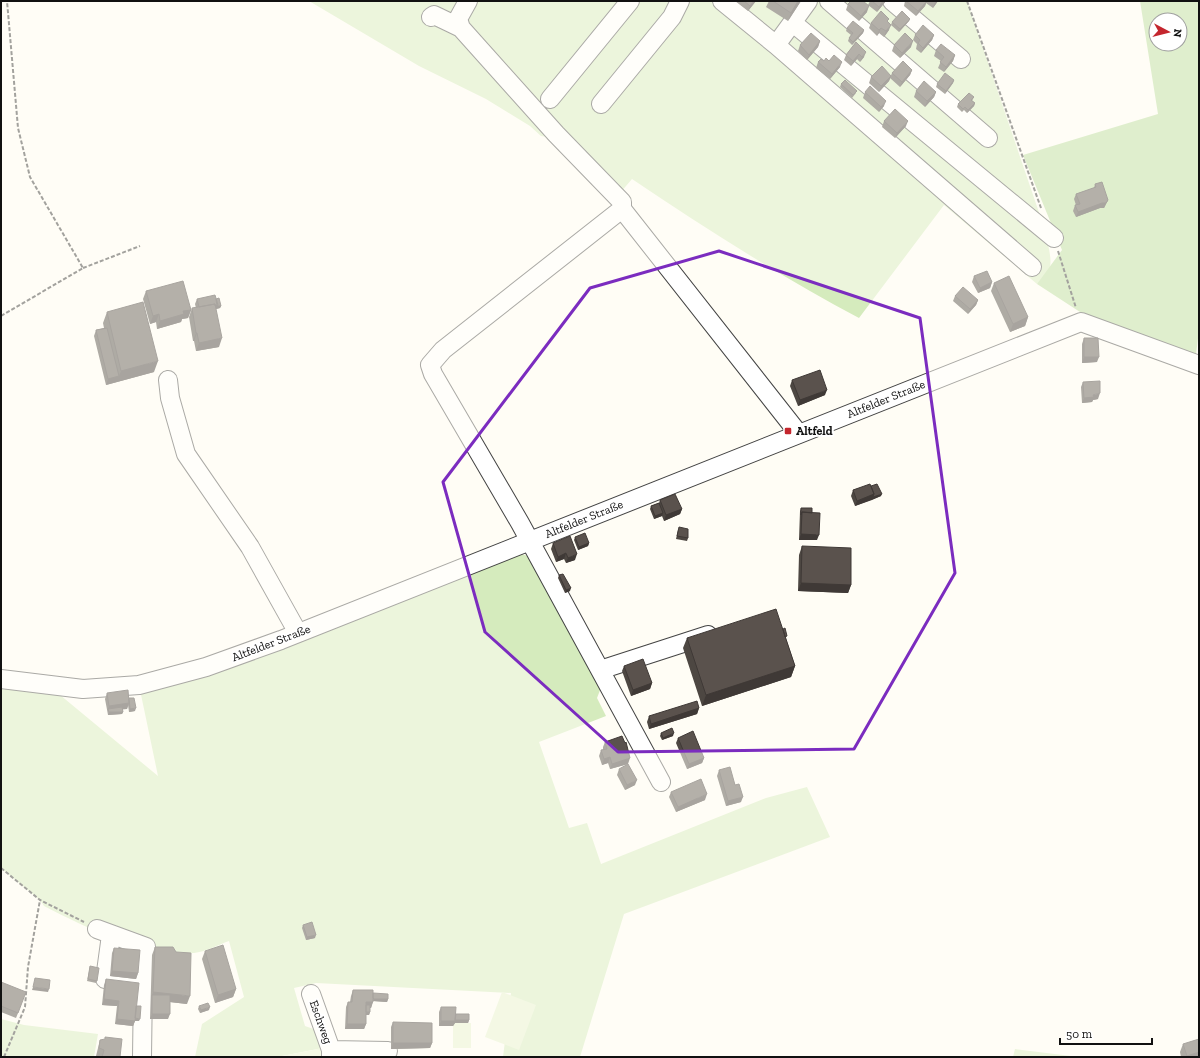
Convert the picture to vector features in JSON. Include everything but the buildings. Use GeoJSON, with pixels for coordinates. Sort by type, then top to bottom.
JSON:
{"type":"FeatureCollection","features":[{"type":"Feature","properties":{"kind":"street"},"geometry":{"type":"LineString","coordinates":[[468,1],[458,19],[462,28],[556,134],[622,202],[622,209],[799,434]]}},
{"type":"Feature","properties":{"kind":"street"},"geometry":{"type":"LineString","coordinates":[[550,99],[630,1]]}},
{"type":"Feature","properties":{"kind":"street"},"geometry":{"type":"LineString","coordinates":[[601,104],[672,18],[680,1]]}},
{"type":"Feature","properties":{"kind":"street"},"geometry":{"type":"LineString","coordinates":[[722,1],[776,45],[1032,267]]}},
{"type":"Feature","properties":{"kind":"street"},"geometry":{"type":"LineString","coordinates":[[776,45],[808,1]]}},
{"type":"Feature","properties":{"kind":"street"},"geometry":{"type":"LineString","coordinates":[[829,1],[988,138]]}},
{"type":"Feature","properties":{"kind":"street"},"geometry":{"type":"LineString","coordinates":[[892,1],[961,59]]}},
{"type":"Feature","properties":{"kind":"street"},"geometry":{"type":"LineString","coordinates":[[431,17],[434,15],[462,28]]}},
{"type":"Feature","properties":{"kind":"street"},"geometry":{"type":"LineString","coordinates":[[793,23],[1054,238]]}},
{"type":"Feature","properties":{"kind":"street","name":"Altfelder Straße"},"geometry":{"type":"LineString","coordinates":[[622,209],[443,350],[430,365],[433,374],[489,468],[529,540],[661,782]]}},
{"type":"Feature","properties":{"kind":"street"},"geometry":{"type":"LineString","coordinates":[[1080,322],[1199,365]]}},
{"type":"Feature","properties":{"kind":"street","name":"Altfelder Straße"},"geometry":{"type":"LineString","coordinates":[[1,679],[83,689],[139,686],[206,667],[298,633],[1080,322]]}},
{"type":"Feature","properties":{"kind":"street"},"geometry":{"type":"LineString","coordinates":[[168,380],[170,398],[186,454],[250,547],[298,633]]}},
{"type":"Feature","properties":{"kind":"street"},"geometry":{"type":"LineString","coordinates":[[600,670],[681,643],[724,631]]}},
{"type":"Feature","properties":{"kind":"street"},"geometry":{"type":"LineString","coordinates":[[142,1057],[143,984],[146,947],[104,932],[105,979],[143,984]]}},
{"type":"Feature","properties":{"kind":"street","name":"Eschweg"},"geometry":{"type":"LineString","coordinates":[[311,994],[332,1054],[388,1051]]}},
{"type":"Feature","properties":{"kind":"path"},"geometry":{"type":"LineString","coordinates":[[7,1],[18,128],[30,177],[83,268]]}},
{"type":"Feature","properties":{"kind":"path"},"geometry":{"type":"LineString","coordinates":[[967,1],[1009,114],[1032,185],[1043,212]]}},
{"type":"Feature","properties":{"kind":"path"},"geometry":{"type":"LineString","coordinates":[[1054,238],[1080,322]]}},
{"type":"Feature","properties":{"kind":"path"},"geometry":{"type":"LineString","coordinates":[[1,316],[83,268],[140,246]]}},
{"type":"Feature","properties":{"kind":"path"},"geometry":{"type":"LineString","coordinates":[[1,868],[40,900],[104,932]]}},
{"type":"Feature","properties":{"kind":"path"},"geometry":{"type":"LineString","coordinates":[[4,1057],[25,1007],[28,967],[40,900]]}},
{"type":"Feature","properties":{"kind":"highlighted area"},"geometry":{"type":"Polygon","coordinates":[[[719,251],[920,318],[955,573],[854,749],[618,752],[485,632],[443,482],[590,288],[719,251]]]}},
{"type":"Feature","properties":{"kind":"green space"},"geometry":{"type":"Polygon","coordinates":[[[309,1],[967,1],[1046,233],[1050,255],[1050,268],[1048,274],[1037,284],[944,205],[859,318],[744,252],[632,179],[620,193],[553,138],[541,136],[530,126],[486,99],[419,66],[309,1]]]}},
{"type":"Feature","properties":{"kind":"green space"},"geometry":{"type":"Polygon","coordinates":[[[1140,1],[1199,1],[1199,330],[1195,363],[1100,325],[1037,284],[1062,250],[1023,155],[1158,114],[1148,52],[1188,52],[1188,12],[1148,12],[1148,51],[1140,1]]]}},
{"type":"Feature","properties":{"kind":"green space"},"geometry":{"type":"Polygon","coordinates":[[[518,553],[531,557],[602,685],[597,698],[606,716],[539,742],[569,828],[587,823],[601,864],[766,798],[807,787],[830,837],[624,914],[580,1057],[503,1057],[511,993],[316,983],[294,988],[305,1026],[322,1032],[323,1048],[277,1057],[195,1057],[202,1024],[244,997],[229,941],[207,950],[194,953],[155,950],[116,939],[97,932],[44,906],[40,900],[1,868],[1,679],[48,685],[158,776],[139,685],[518,553]]]}},
{"type":"Feature","properties":{"kind":"green space"},"geometry":{"type":"Polygon","coordinates":[[[502,992],[536,1005],[519,1050],[485,1037],[502,992]]]}},
{"type":"Feature","properties":{"kind":"green space"},"geometry":{"type":"Polygon","coordinates":[[[1,1019],[24,1025],[98,1034],[94,1057],[1,1057],[1,1019]]]}},
{"type":"Feature","properties":{"kind":"green space"},"geometry":{"type":"Polygon","coordinates":[[[453,1023],[471,1023],[471,1048],[453,1048],[453,1023]]]}},
{"type":"Feature","properties":{"kind":"green space"},"geometry":{"type":"Polygon","coordinates":[[[323,1048],[328,1057],[277,1057],[323,1048]]]}},
{"type":"Feature","properties":{"kind":"green space"},"geometry":{"type":"Polygon","coordinates":[[[1015,1049],[1079,1057],[1013,1057],[1015,1049]]]}},
{"type":"Feature","properties":{"kind":"place","name":"Altfeld"},"geometry":{"type":"Point","coordinates":[788,431]}}]}
